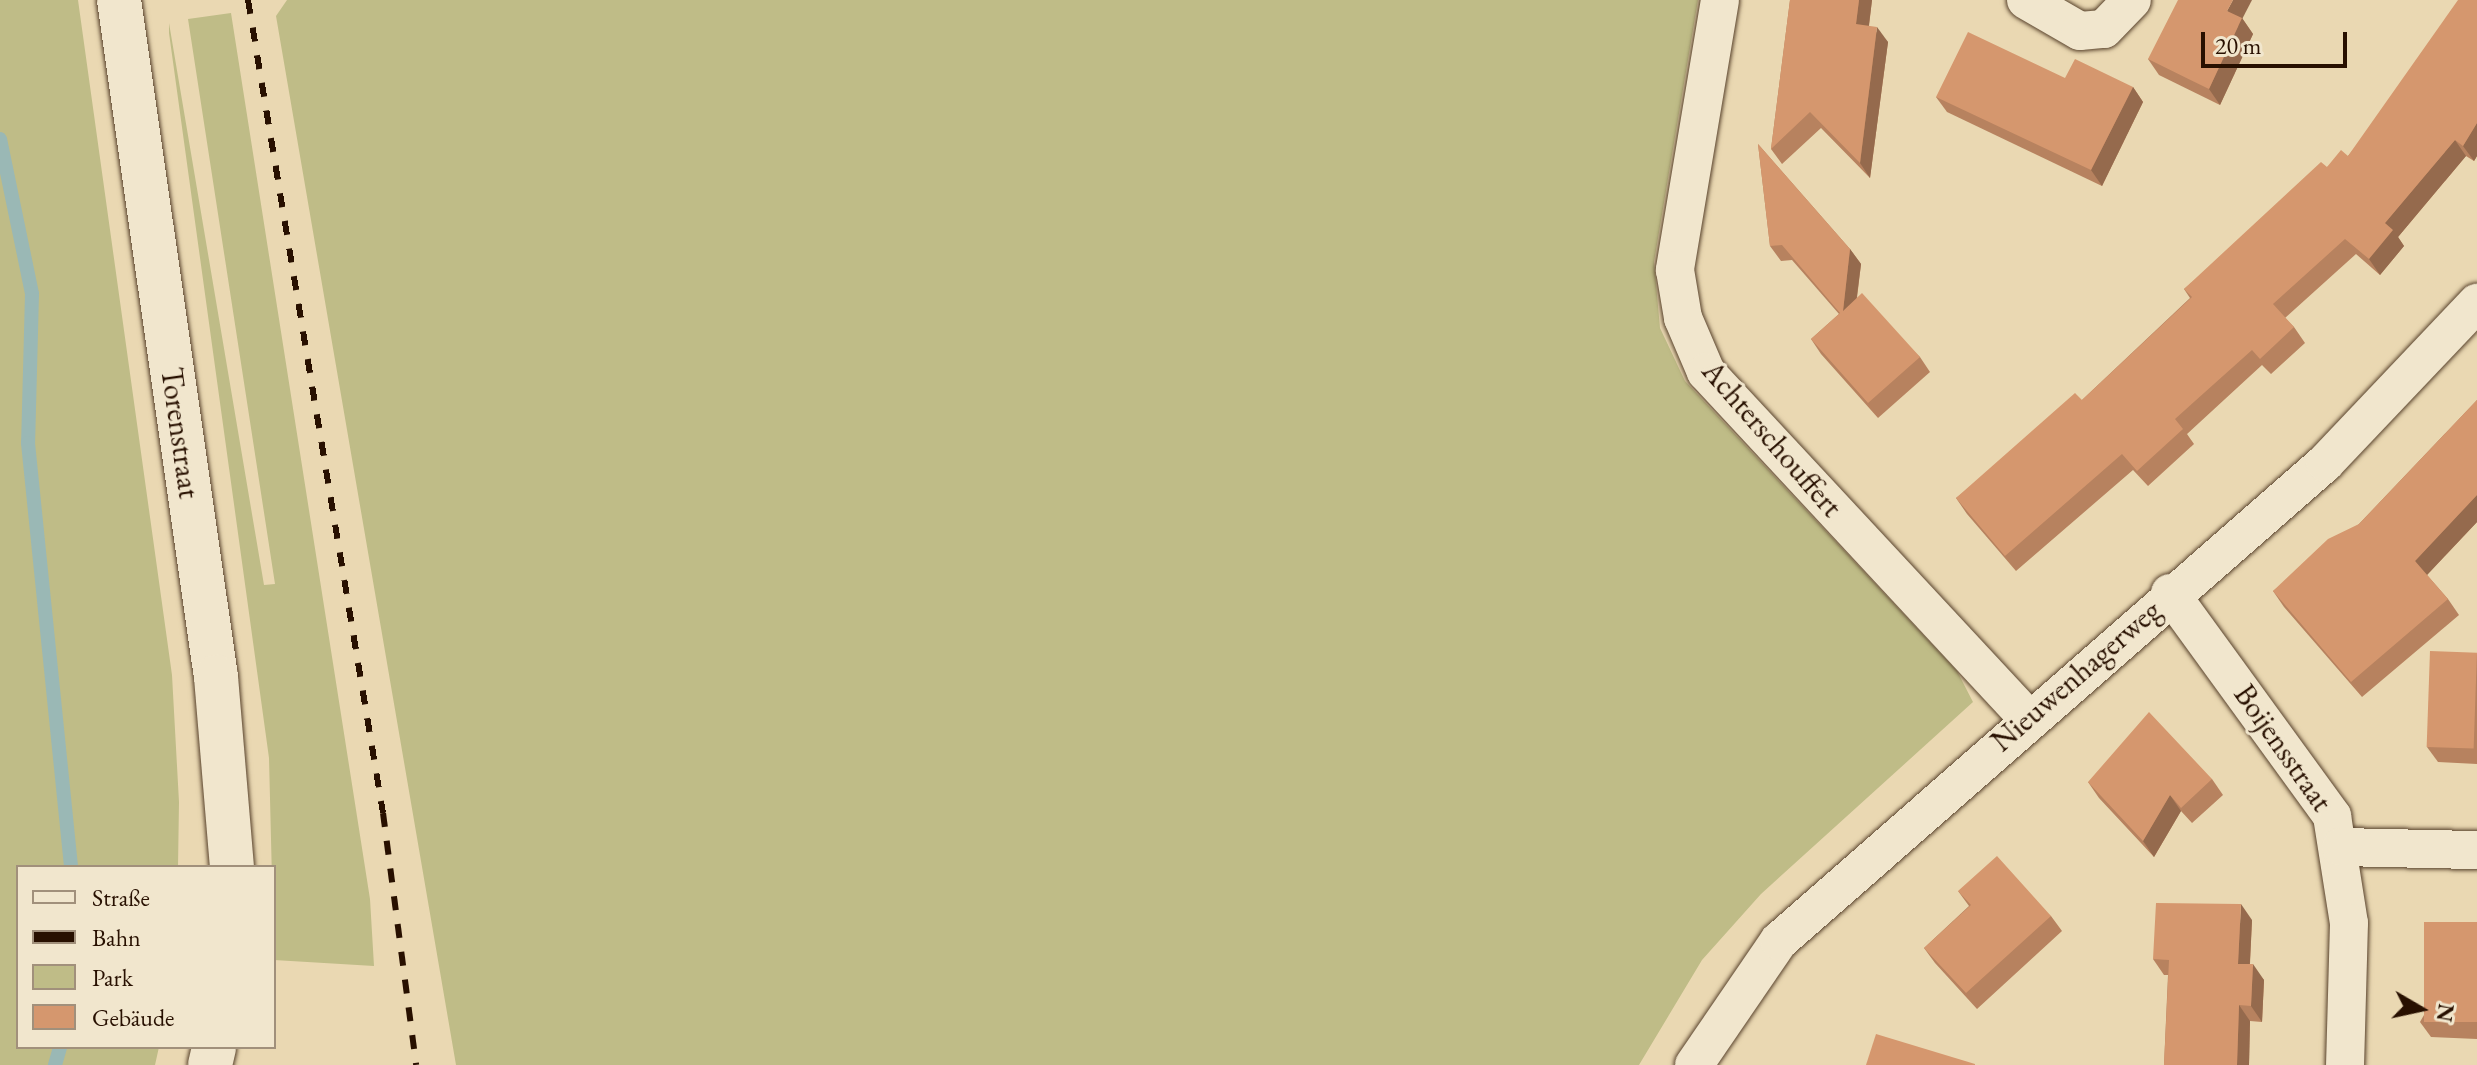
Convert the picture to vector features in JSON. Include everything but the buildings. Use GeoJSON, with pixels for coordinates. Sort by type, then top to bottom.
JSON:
{"type":"FeatureCollection","features":[{"type":"Feature","properties":{"kind":"street","name":"Torenstraat"},"geometry":{"type":"LineString","coordinates":[[119,0],[216,677],[232,865]]}},
{"type":"Feature","properties":{"kind":"street","name":"Achterschouffert"},"geometry":{"type":"LineString","coordinates":[[1720,0],[1675,270],[1683,318],[1706,372],[2027,718]]}},
{"type":"Feature","properties":{"kind":"street"},"geometry":{"type":"LineString","coordinates":[[2026,0],[2080,31],[2104,29],[2124,16],[2132,0]]}},
{"type":"Feature","properties":{"kind":"street","name":"Nieuwenhagerweg"},"geometry":{"type":"LineString","coordinates":[[1694,1065],[1779,941],[2027,718],[2325,463],[2477,303]]}},
{"type":"Feature","properties":{"kind":"street","name":"Boijensstraat"},"geometry":{"type":"LineString","coordinates":[[2170,593],[2319,789],[2341,847],[2349,923],[2345,1065]]}},
{"type":"Feature","properties":{"kind":"street"},"geometry":{"type":"LineString","coordinates":[[2341,847],[2477,850]]}},
{"type":"Feature","properties":{"kind":"green space"},"geometry":{"type":"Polygon","coordinates":[[[0,0],[78,0],[172,675],[179,802],[178,865],[16,865],[16,1049],[159,1049],[155,1065],[0,1065],[0,0]]]}},
{"type":"Feature","properties":{"kind":"green space"},"geometry":{"type":"Polygon","coordinates":[[[287,0],[1698,0],[1654,262],[1660,328],[1685,381],[1957,671],[1973,702],[1761,894],[1702,960],[1639,1065],[456,1065],[276,16],[287,0]]]}},
{"type":"Feature","properties":{"kind":"green space"},"geometry":{"type":"Polygon","coordinates":[[[231,13],[370,899],[374,966],[276,960],[276,865],[272,865],[269,758],[169,23],[264,585],[275,584],[188,19],[231,13]]]}},
{"type":"Feature","properties":{"kind":"waterway"},"geometry":{"type":"LineString","coordinates":[[0,139],[32,294],[28,443],[71,865]]}},
{"type":"Feature","properties":{"kind":"waterway"},"geometry":{"type":"LineString","coordinates":[[55,1065],[59,1049]]}},
{"type":"Feature","properties":{"kind":"railway"},"geometry":{"type":"LineString","coordinates":[[248,0],[383,813],[416,1065]]}}]}
